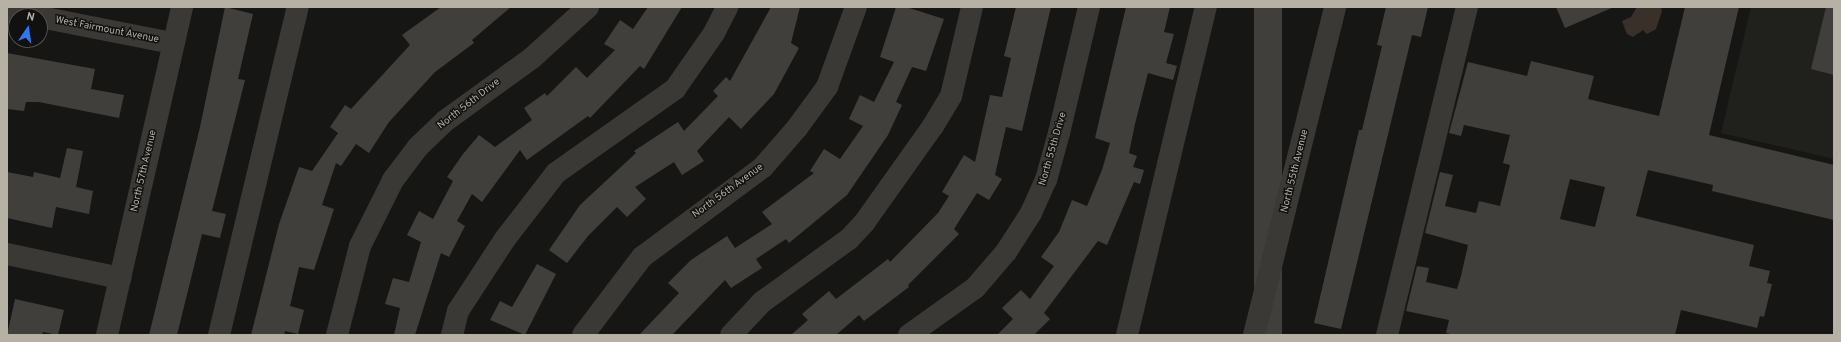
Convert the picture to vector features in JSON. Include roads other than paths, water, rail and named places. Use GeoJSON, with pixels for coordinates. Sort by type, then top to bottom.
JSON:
{"type":"FeatureCollection","features":[{"type":"Feature","properties":{"kind":"street","name":"North 57th Avenue"},"geometry":{"type":"LineString","coordinates":[[107,335],[182,7]]}},
{"type":"Feature","properties":{"kind":"street"},"geometry":{"type":"LineString","coordinates":[[219,335],[298,7]]}},
{"type":"Feature","properties":{"kind":"street","name":"North 56th Drive"},"geometry":{"type":"LineString","coordinates":[[337,335],[360,246],[397,175],[418,147],[445,121],[532,58],[588,7]]}},
{"type":"Feature","properties":{"kind":"street"},"geometry":{"type":"LineString","coordinates":[[452,335],[458,310],[505,239],[556,173],[675,89],[714,33],[727,7]]}},
{"type":"Feature","properties":{"kind":"street","name":"North 56th Avenue"},"geometry":{"type":"LineString","coordinates":[[583,335],[642,257],[763,167],[797,128],[827,87],[856,7]]}},
{"type":"Feature","properties":{"kind":"street"},"geometry":{"type":"LineString","coordinates":[[730,335],[762,302],[849,239],[864,223],[933,126],[951,96],[972,7]]}},
{"type":"Feature","properties":{"kind":"street","name":"North 55th Drive"},"geometry":{"type":"LineString","coordinates":[[909,335],[975,288],[1006,252],[1031,213],[1046,180],[1059,133],[1089,7]]}},
{"type":"Feature","properties":{"kind":"street"},"geometry":{"type":"LineString","coordinates":[[1127,335],[1206,7]]}},
{"type":"Feature","properties":{"kind":"street","name":"North 55th Avenue"},"geometry":{"type":"LineString","coordinates":[[1256,335],[1335,7]]}},
{"type":"Feature","properties":{"kind":"street"},"geometry":{"type":"LineString","coordinates":[[1387,335],[1467,7]]}},
{"type":"Feature","properties":{"kind":"street","name":"West Fairmount Avenue"},"geometry":{"type":"LineString","coordinates":[[48,19],[173,43]]}},
{"type":"Feature","properties":{"kind":"street"},"geometry":{"type":"LineString","coordinates":[[7,254],[120,278]]}}]}
